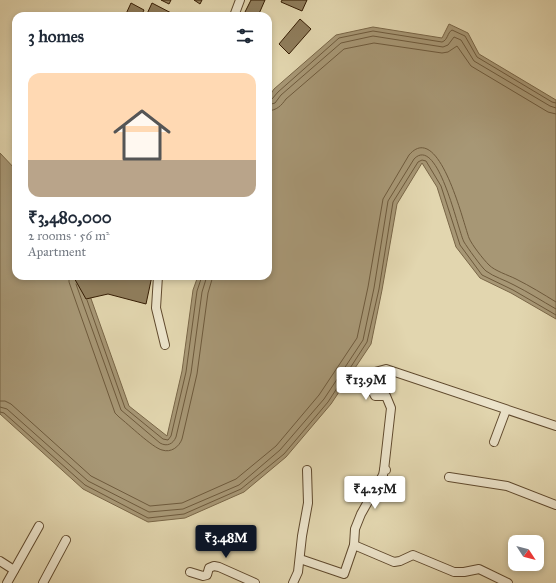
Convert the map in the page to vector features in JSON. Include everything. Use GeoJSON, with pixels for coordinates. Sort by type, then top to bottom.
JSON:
{"type":"FeatureCollection","features":[{"type":"Feature","properties":{"kind":"street"},"geometry":{"type":"LineString","coordinates":[[236,12],[240,0]]}},
{"type":"Feature","properties":{"kind":"street"},"geometry":{"type":"LineString","coordinates":[[158,280],[156,308],[165,345]]}},
{"type":"Feature","properties":{"kind":"street"},"geometry":{"type":"LineString","coordinates":[[300,559],[344,574],[354,545],[355,529],[361,514],[385,470],[391,408],[386,396],[375,396],[369,384],[371,372],[386,369],[556,426]]}},
{"type":"Feature","properties":{"kind":"street"},"geometry":{"type":"LineString","coordinates":[[494,442],[506,410]]}},
{"type":"Feature","properties":{"kind":"street"},"geometry":{"type":"LineString","coordinates":[[293,583],[298,572],[302,536],[308,503],[307,470]]}},
{"type":"Feature","properties":{"kind":"street"},"geometry":{"type":"LineString","coordinates":[[449,477],[507,486],[556,505]]}},
{"type":"Feature","properties":{"kind":"street"},"geometry":{"type":"LineString","coordinates":[[7,583],[39,526]]}},
{"type":"Feature","properties":{"kind":"street"},"geometry":{"type":"LineString","coordinates":[[43,583],[66,540]]}},
{"type":"Feature","properties":{"kind":"street"},"geometry":{"type":"LineString","coordinates":[[354,545],[394,562],[414,555],[454,572],[479,569],[508,583]]}},
{"type":"Feature","properties":{"kind":"street"},"geometry":{"type":"LineString","coordinates":[[0,561],[14,570]]}},
{"type":"Feature","properties":{"kind":"street"},"geometry":{"type":"LineString","coordinates":[[190,572],[203,576],[206,575],[209,568],[214,566],[255,583]]}},
{"type":"Feature","properties":{"kind":"water"},"geometry":{"type":"Polygon","coordinates":[[[449,24],[468,33],[479,54],[556,100],[556,319],[511,293],[480,278],[456,247],[437,187],[422,163],[397,204],[371,344],[331,404],[286,457],[244,492],[185,518],[148,522],[83,489],[0,414],[0,153],[12,166],[12,280],[84,280],[129,406],[167,436],[182,371],[193,290],[197,280],[272,280],[272,92],[274,89],[336,35],[373,27],[442,38],[449,24]]]}},
{"type":"Feature","properties":{"kind":"building"},"geometry":{"type":"Polygon","coordinates":[[[161,0],[171,0],[169,4],[161,0]]]}},
{"type":"Feature","properties":{"kind":"building"},"geometry":{"type":"Polygon","coordinates":[[[194,0],[202,0],[200,4],[194,0]]]}},
{"type":"Feature","properties":{"kind":"building"},"geometry":{"type":"Polygon","coordinates":[[[251,0],[265,0],[260,12],[245,12],[251,0]]]}},
{"type":"Feature","properties":{"kind":"building"},"geometry":{"type":"Polygon","coordinates":[[[282,0],[307,0],[302,11],[281,2],[282,0]]]}},
{"type":"Feature","properties":{"kind":"building"},"geometry":{"type":"Polygon","coordinates":[[[131,3],[144,10],[143,12],[127,12],[131,3]]]}},
{"type":"Feature","properties":{"kind":"building"},"geometry":{"type":"Polygon","coordinates":[[[152,3],[169,12],[148,12],[152,3]]]}},
{"type":"Feature","properties":{"kind":"building"},"geometry":{"type":"Polygon","coordinates":[[[300,19],[311,29],[289,54],[279,44],[300,19]]]}},
{"type":"Feature","properties":{"kind":"building"},"geometry":{"type":"Polygon","coordinates":[[[75,280],[151,280],[146,304],[108,294],[86,299],[75,280]]]}}]}
